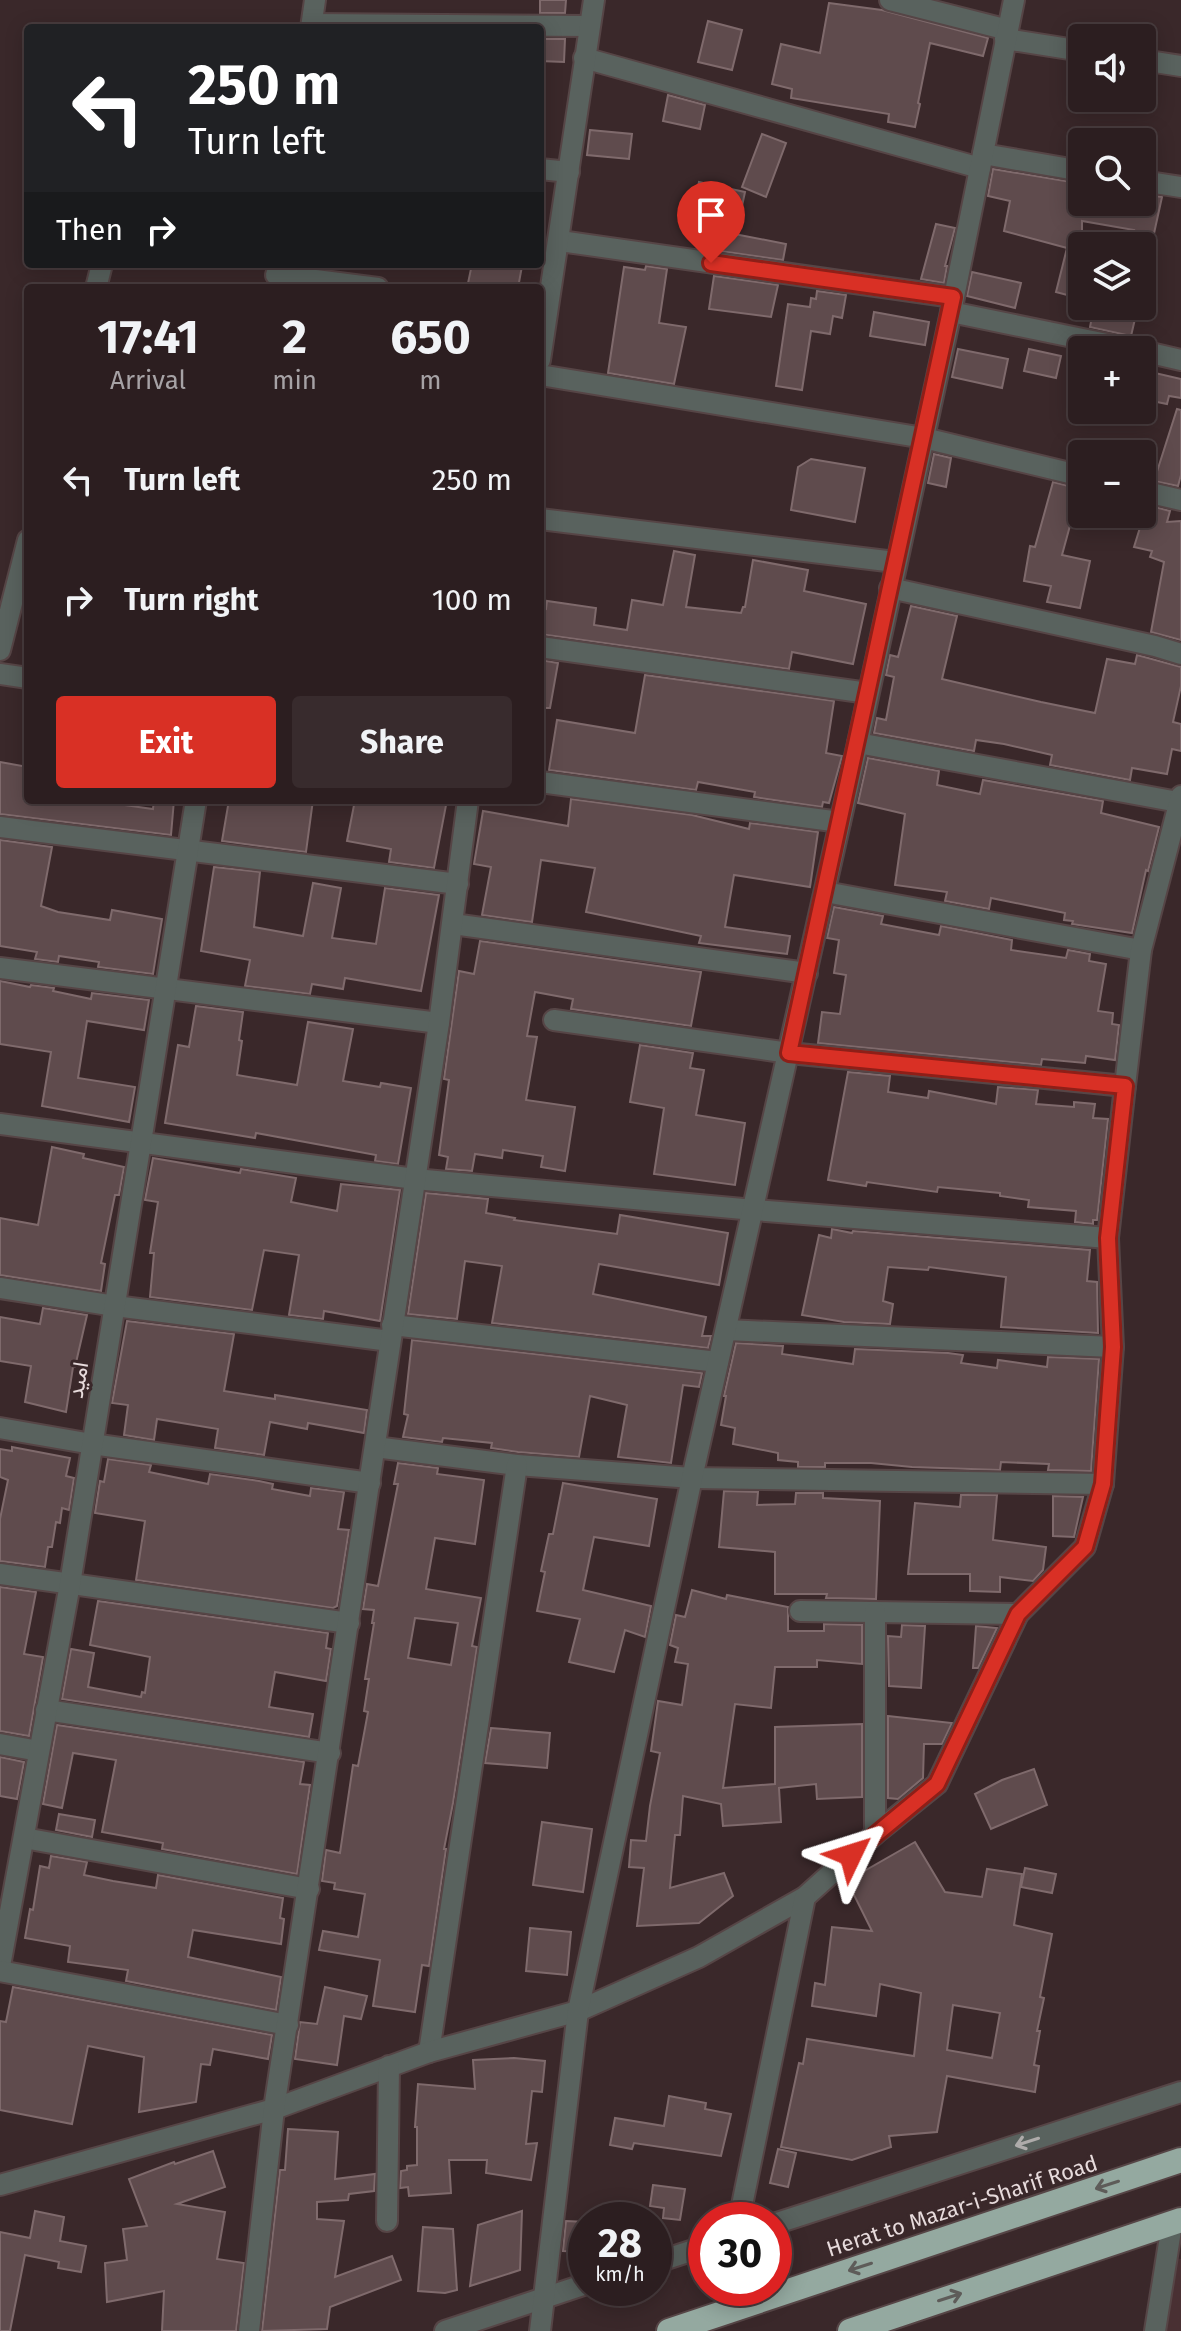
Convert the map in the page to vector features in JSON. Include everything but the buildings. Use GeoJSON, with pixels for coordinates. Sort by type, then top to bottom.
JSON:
{"type":"FeatureCollection","features":[{"type":"Feature","properties":{"kind":"highway","name":"Herat to Mazar-i-Sharif Road"},"geometry":{"type":"LineString","coordinates":[[669,2331],[1181,2160]]}},
{"type":"Feature","properties":{"kind":"highway"},"geometry":{"type":"LineString","coordinates":[[850,2331],[1176,2222]]}},
{"type":"Feature","properties":{"kind":"street"},"geometry":{"type":"LineString","coordinates":[[312,24],[315,0]]}},
{"type":"Feature","properties":{"kind":"street"},"geometry":{"type":"LineString","coordinates":[[544,310],[560,241],[594,0]]}},
{"type":"Feature","properties":{"kind":"street"},"geometry":{"type":"LineString","coordinates":[[890,0],[1006,35],[1068,48]]}},
{"type":"Feature","properties":{"kind":"street"},"geometry":{"type":"LineString","coordinates":[[540,2331],[578,2011],[692,1478],[858,743],[1014,0]]}},
{"type":"Feature","properties":{"kind":"street"},"geometry":{"type":"LineString","coordinates":[[544,26],[589,26]]}},
{"type":"Feature","properties":{"kind":"street"},"geometry":{"type":"LineString","coordinates":[[584,58],[981,161],[1068,170]]}},
{"type":"Feature","properties":{"kind":"street"},"geometry":{"type":"LineString","coordinates":[[1156,62],[1181,66]]}},
{"type":"Feature","properties":{"kind":"street"},"geometry":{"type":"LineString","coordinates":[[544,169],[569,172]]}},
{"type":"Feature","properties":{"kind":"street"},"geometry":{"type":"LineString","coordinates":[[1156,183],[1181,187]]}},
{"type":"Feature","properties":{"kind":"street"},"geometry":{"type":"LineString","coordinates":[[560,241],[952,305],[1079,336]]}},
{"type":"Feature","properties":{"kind":"street"},"geometry":{"type":"LineString","coordinates":[[276,276],[344,284]]}},
{"type":"Feature","properties":{"kind":"street"},"geometry":{"type":"LineString","coordinates":[[1156,354],[1181,360]]}},
{"type":"Feature","properties":{"kind":"street"},"geometry":{"type":"LineString","coordinates":[[544,376],[924,438],[1068,473]]}},
{"type":"Feature","properties":{"kind":"street"},"geometry":{"type":"LineString","coordinates":[[1156,494],[1181,500]]}},
{"type":"Feature","properties":{"kind":"street"},"geometry":{"type":"LineString","coordinates":[[544,519],[895,562]]}},
{"type":"Feature","properties":{"kind":"street"},"geometry":{"type":"LineString","coordinates":[[0,650],[24,556]]}},
{"type":"Feature","properties":{"kind":"street"},"geometry":{"type":"LineString","coordinates":[[890,588],[1181,654]]}},
{"type":"Feature","properties":{"kind":"street"},"geometry":{"type":"LineString","coordinates":[[544,648],[868,693]]}},
{"type":"Feature","properties":{"kind":"street"},"geometry":{"type":"LineString","coordinates":[[0,674],[24,677]]}},
{"type":"Feature","properties":{"kind":"street"},"geometry":{"type":"LineString","coordinates":[[0,2185],[274,2109],[429,2052],[578,2011],[699,1957],[805,1897],[937,1784],[1018,1614],[1085,1547],[1103,1484],[1113,1347],[1108,1238],[1141,950],[1179,799],[858,743]]}},
{"type":"Feature","properties":{"kind":"street"},"geometry":{"type":"LineString","coordinates":[[544,783],[840,822]]}},
{"type":"Feature","properties":{"kind":"street","name":"امید"},"geometry":{"type":"LineString","coordinates":[[0,1969],[7,1888],[24,1838],[70,1584],[195,804]]}},
{"type":"Feature","properties":{"kind":"street"},"geometry":{"type":"LineString","coordinates":[[249,2331],[274,2109],[439,1023],[468,804]]}},
{"type":"Feature","properties":{"kind":"street"},"geometry":{"type":"LineString","coordinates":[[0,827],[458,884]]}},
{"type":"Feature","properties":{"kind":"street"},"geometry":{"type":"LineString","coordinates":[[825,892],[1141,950]]}},
{"type":"Feature","properties":{"kind":"street"},"geometry":{"type":"LineString","coordinates":[[453,924],[807,973]]}},
{"type":"Feature","properties":{"kind":"street"},"geometry":{"type":"LineString","coordinates":[[0,968],[439,1023]]}},
{"type":"Feature","properties":{"kind":"street"},"geometry":{"type":"LineString","coordinates":[[554,1020],[789,1053],[1125,1086]]}},
{"type":"Feature","properties":{"kind":"street"},"geometry":{"type":"LineString","coordinates":[[0,1124],[415,1179],[1108,1238]]}},
{"type":"Feature","properties":{"kind":"street"},"geometry":{"type":"LineString","coordinates":[[0,1288],[115,1306],[718,1362]]}},
{"type":"Feature","properties":{"kind":"street"},"geometry":{"type":"LineString","coordinates":[[726,1330],[1113,1347]]}},
{"type":"Feature","properties":{"kind":"street"},"geometry":{"type":"LineString","coordinates":[[0,1428],[370,1483]]}},
{"type":"Feature","properties":{"kind":"street"},"geometry":{"type":"LineString","coordinates":[[375,1447],[517,1465],[692,1478],[1103,1484]]}},
{"type":"Feature","properties":{"kind":"street"},"geometry":{"type":"LineString","coordinates":[[429,2052],[517,1465]]}},
{"type":"Feature","properties":{"kind":"street"},"geometry":{"type":"LineString","coordinates":[[0,1574],[349,1623]]}},
{"type":"Feature","properties":{"kind":"street"},"geometry":{"type":"LineString","coordinates":[[800,1611],[1018,1614]]}},
{"type":"Feature","properties":{"kind":"street"},"geometry":{"type":"LineString","coordinates":[[875,1612],[875,1834]]}},
{"type":"Feature","properties":{"kind":"street"},"geometry":{"type":"LineString","coordinates":[[46,1710],[330,1753]]}},
{"type":"Feature","properties":{"kind":"street"},"geometry":{"type":"LineString","coordinates":[[0,1744],[39,1751]]}},
{"type":"Feature","properties":{"kind":"street"},"geometry":{"type":"LineString","coordinates":[[24,1838],[309,1889]]}},
{"type":"Feature","properties":{"kind":"street"},"geometry":{"type":"LineString","coordinates":[[743,2202],[805,1897]]}},
{"type":"Feature","properties":{"kind":"street"},"geometry":{"type":"LineString","coordinates":[[0,1969],[288,2025]]}},
{"type":"Feature","properties":{"kind":"street"},"geometry":{"type":"LineString","coordinates":[[387,2221],[389,2066]]}},
{"type":"Feature","properties":{"kind":"street"},"geometry":{"type":"LineString","coordinates":[[792,2218],[1181,2092]]}},
{"type":"Feature","properties":{"kind":"street"},"geometry":{"type":"LineString","coordinates":[[1155,2331],[1174,2256],[1176,2222]]}},
{"type":"Feature","properties":{"kind":"street"},"geometry":{"type":"LineString","coordinates":[[445,2331],[568,2290]]}},
{"type":"Feature","properties":{"kind":"shaded area"},"geometry":{"type":"Polygon","coordinates":[[[1174,2258],[1181,2259],[1181,2331],[1160,2331],[1174,2258]]]}},
{"type":"Feature","properties":{"kind":"route"},"geometry":{"type":"LineString","coordinates":[[711,263],[953,297],[789,1053],[1125,1086],[1108,1238],[1113,1347],[1103,1484],[1085,1547],[1018,1614],[937,1784],[851,1855]]}}]}
